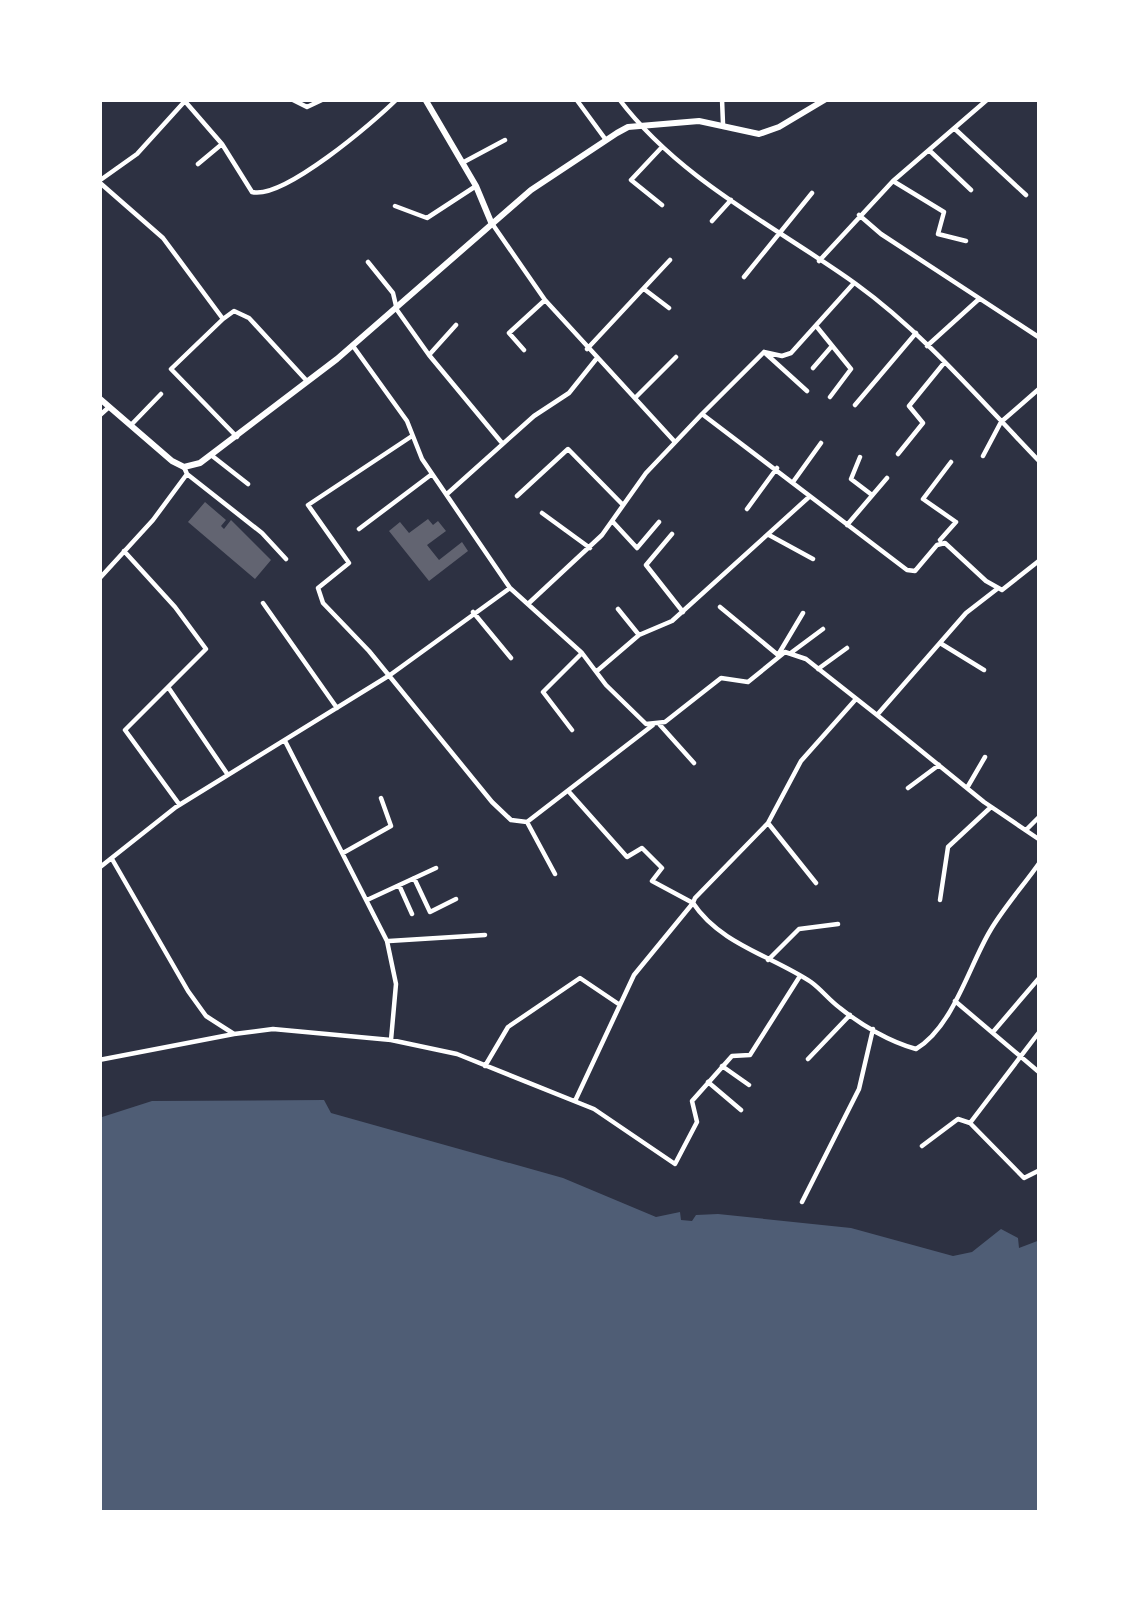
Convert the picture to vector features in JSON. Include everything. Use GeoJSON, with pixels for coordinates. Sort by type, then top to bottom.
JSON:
{"type":"FeatureCollection","features":[{"type":"Feature","properties":{"kind":"street"},"geometry":{"type":"LineString","coordinates":[[291,99],[307,107],[324,99]]}},
{"type":"Feature","properties":{"kind":"street"},"geometry":{"type":"LineString","coordinates":[[223,319],[163,238],[99,182],[137,154],[186,100],[222,144],[252,192],[261,195],[316,164],[398,99]]}},
{"type":"Feature","properties":{"kind":"street"},"geometry":{"type":"LineString","coordinates":[[425,99],[476,186],[491,222],[545,300],[675,442]]}},
{"type":"Feature","properties":{"kind":"street"},"geometry":{"type":"LineString","coordinates":[[577,99],[606,140]]}},
{"type":"Feature","properties":{"kind":"street"},"geometry":{"type":"LineString","coordinates":[[620,99],[662,147],[854,283],[916,333],[1040,462]]}},
{"type":"Feature","properties":{"kind":"street"},"geometry":{"type":"LineString","coordinates":[[722,99],[724,124]]}},
{"type":"Feature","properties":{"kind":"street"},"geometry":{"type":"LineString","coordinates":[[99,578],[186,471],[353,346],[491,222],[606,140],[640,126],[699,122],[759,134],[826,99]]}},
{"type":"Feature","properties":{"kind":"street"},"geometry":{"type":"LineString","coordinates":[[819,261],[893,181],[988,99]]}},
{"type":"Feature","properties":{"kind":"street"},"geometry":{"type":"LineString","coordinates":[[955,129],[1026,195]]}},
{"type":"Feature","properties":{"kind":"street"},"geometry":{"type":"LineString","coordinates":[[462,163],[505,140]]}},
{"type":"Feature","properties":{"kind":"street"},"geometry":{"type":"LineString","coordinates":[[198,164],[222,144]]}},
{"type":"Feature","properties":{"kind":"street"},"geometry":{"type":"LineString","coordinates":[[662,147],[631,179],[662,206]]}},
{"type":"Feature","properties":{"kind":"street"},"geometry":{"type":"LineString","coordinates":[[930,151],[971,190]]}},
{"type":"Feature","properties":{"kind":"street"},"geometry":{"type":"LineString","coordinates":[[893,181],[944,212],[938,234],[966,241]]}},
{"type":"Feature","properties":{"kind":"street"},"geometry":{"type":"LineString","coordinates":[[395,206],[427,218],[476,186]]}},
{"type":"Feature","properties":{"kind":"street"},"geometry":{"type":"LineString","coordinates":[[744,277],[812,193]]}},
{"type":"Feature","properties":{"kind":"street"},"geometry":{"type":"LineString","coordinates":[[712,221],[731,200]]}},
{"type":"Feature","properties":{"kind":"street"},"geometry":{"type":"LineString","coordinates":[[859,215],[1040,338]]}},
{"type":"Feature","properties":{"kind":"street"},"geometry":{"type":"LineString","coordinates":[[587,349],[670,260]]}},
{"type":"Feature","properties":{"kind":"street"},"geometry":{"type":"LineString","coordinates":[[368,262],[393,293],[397,310],[429,355],[502,442]]}},
{"type":"Feature","properties":{"kind":"street"},"geometry":{"type":"LineString","coordinates":[[764,352],[790,353],[854,283]]}},
{"type":"Feature","properties":{"kind":"street"},"geometry":{"type":"LineString","coordinates":[[644,289],[669,308]]}},
{"type":"Feature","properties":{"kind":"street"},"geometry":{"type":"LineString","coordinates":[[927,346],[979,298]]}},
{"type":"Feature","properties":{"kind":"street"},"geometry":{"type":"LineString","coordinates":[[524,350],[509,333],[545,300]]}},
{"type":"Feature","properties":{"kind":"street"},"geometry":{"type":"LineString","coordinates":[[236,436],[171,369],[223,319],[234,311],[249,318],[307,381]]}},
{"type":"Feature","properties":{"kind":"street"},"geometry":{"type":"LineString","coordinates":[[429,355],[456,325]]}},
{"type":"Feature","properties":{"kind":"street"},"geometry":{"type":"LineString","coordinates":[[817,327],[851,369],[830,397]]}},
{"type":"Feature","properties":{"kind":"street"},"geometry":{"type":"LineString","coordinates":[[855,406],[916,333]]}},
{"type":"Feature","properties":{"kind":"street"},"geometry":{"type":"LineString","coordinates":[[353,346],[413,434],[422,459],[510,588],[582,653],[640,720],[656,725],[694,764]]}},
{"type":"Feature","properties":{"kind":"street"},"geometry":{"type":"LineString","coordinates":[[813,368],[832,346]]}},
{"type":"Feature","properties":{"kind":"street"},"geometry":{"type":"LineString","coordinates":[[764,352],[807,391]]}},
{"type":"Feature","properties":{"kind":"street"},"geometry":{"type":"LineString","coordinates":[[527,605],[590,548],[675,442],[764,352]]}},
{"type":"Feature","properties":{"kind":"street"},"geometry":{"type":"LineString","coordinates":[[635,398],[676,357]]}},
{"type":"Feature","properties":{"kind":"street"},"geometry":{"type":"LineString","coordinates":[[447,494],[502,442],[569,393],[597,358]]}},
{"type":"Feature","properties":{"kind":"street"},"geometry":{"type":"LineString","coordinates":[[898,454],[922,423],[909,406],[944,363]]}},
{"type":"Feature","properties":{"kind":"street"},"geometry":{"type":"LineString","coordinates":[[983,456],[1001,422],[1040,388]]}},
{"type":"Feature","properties":{"kind":"street"},"geometry":{"type":"LineString","coordinates":[[131,425],[160,394]]}},
{"type":"Feature","properties":{"kind":"street"},"geometry":{"type":"LineString","coordinates":[[99,398],[262,533],[286,559]]}},
{"type":"Feature","properties":{"kind":"street"},"geometry":{"type":"LineString","coordinates":[[99,416],[109,407]]}},
{"type":"Feature","properties":{"kind":"street"},"geometry":{"type":"LineString","coordinates":[[703,414],[911,571],[916,571],[956,522],[923,499],[951,462]]}},
{"type":"Feature","properties":{"kind":"street"},"geometry":{"type":"LineString","coordinates":[[413,434],[308,505],[349,563],[318,588],[319,594],[502,814],[527,822],[555,874]]}},
{"type":"Feature","properties":{"kind":"street"},"geometry":{"type":"LineString","coordinates":[[793,482],[821,443]]}},
{"type":"Feature","properties":{"kind":"street"},"geometry":{"type":"LineString","coordinates":[[517,496],[568,449],[622,504]]}},
{"type":"Feature","properties":{"kind":"street"},"geometry":{"type":"LineString","coordinates":[[211,455],[248,484]]}},
{"type":"Feature","properties":{"kind":"street"},"geometry":{"type":"LineString","coordinates":[[860,457],[851,479],[872,495]]}},
{"type":"Feature","properties":{"kind":"street"},"geometry":{"type":"LineString","coordinates":[[747,509],[777,468]]}},
{"type":"Feature","properties":{"kind":"street"},"geometry":{"type":"LineString","coordinates":[[359,529],[432,474]]}},
{"type":"Feature","properties":{"kind":"street"},"geometry":{"type":"LineString","coordinates":[[847,525],[887,478]]}},
{"type":"Feature","properties":{"kind":"street"},"geometry":{"type":"LineString","coordinates":[[597,671],[639,635],[683,612],[809,496]]}},
{"type":"Feature","properties":{"kind":"street"},"geometry":{"type":"LineString","coordinates":[[542,513],[590,548]]}},
{"type":"Feature","properties":{"kind":"street"},"geometry":{"type":"LineString","coordinates":[[613,522],[637,548],[659,522]]}},
{"type":"Feature","properties":{"kind":"street"},"geometry":{"type":"LineString","coordinates":[[672,534],[646,565],[683,612]]}},
{"type":"Feature","properties":{"kind":"street"},"geometry":{"type":"LineString","coordinates":[[769,536],[813,559]]}},
{"type":"Feature","properties":{"kind":"street"},"geometry":{"type":"LineString","coordinates":[[937,545],[951,546],[997,589]]}},
{"type":"Feature","properties":{"kind":"street"},"geometry":{"type":"LineString","coordinates":[[124,551],[206,650],[125,730],[179,805]]}},
{"type":"Feature","properties":{"kind":"street"},"geometry":{"type":"LineString","coordinates":[[877,715],[966,614],[1040,560]]}},
{"type":"Feature","properties":{"kind":"street"},"geometry":{"type":"LineString","coordinates":[[99,868],[179,805],[390,675],[510,588]]}},
{"type":"Feature","properties":{"kind":"street"},"geometry":{"type":"LineString","coordinates":[[263,604],[337,708]]}},
{"type":"Feature","properties":{"kind":"street"},"geometry":{"type":"LineString","coordinates":[[720,608],[778,656]]}},
{"type":"Feature","properties":{"kind":"street"},"geometry":{"type":"LineString","coordinates":[[618,609],[639,635]]}},
{"type":"Feature","properties":{"kind":"street"},"geometry":{"type":"LineString","coordinates":[[473,611],[511,658]]}},
{"type":"Feature","properties":{"kind":"street"},"geometry":{"type":"LineString","coordinates":[[527,822],[716,681],[748,682],[778,656],[803,613]]}},
{"type":"Feature","properties":{"kind":"street"},"geometry":{"type":"LineString","coordinates":[[778,656],[792,652],[823,628]]}},
{"type":"Feature","properties":{"kind":"street"},"geometry":{"type":"LineString","coordinates":[[940,643],[984,670]]}},
{"type":"Feature","properties":{"kind":"street"},"geometry":{"type":"LineString","coordinates":[[818,669],[847,648]]}},
{"type":"Feature","properties":{"kind":"street"},"geometry":{"type":"LineString","coordinates":[[792,652],[1040,840]]}},
{"type":"Feature","properties":{"kind":"street"},"geometry":{"type":"LineString","coordinates":[[572,730],[543,692],[582,653]]}},
{"type":"Feature","properties":{"kind":"street"},"geometry":{"type":"LineString","coordinates":[[168,687],[228,775]]}},
{"type":"Feature","properties":{"kind":"street"},"geometry":{"type":"LineString","coordinates":[[575,1101],[634,974],[768,823],[801,761],[856,699]]}},
{"type":"Feature","properties":{"kind":"street"},"geometry":{"type":"LineString","coordinates":[[285,741],[387,941],[396,984],[391,1040]]}},
{"type":"Feature","properties":{"kind":"street"},"geometry":{"type":"LineString","coordinates":[[968,788],[986,757]]}},
{"type":"Feature","properties":{"kind":"street"},"geometry":{"type":"LineString","coordinates":[[908,788],[938,765]]}},
{"type":"Feature","properties":{"kind":"street"},"geometry":{"type":"LineString","coordinates":[[569,792],[627,857],[642,848],[662,868],[652,881],[693,903],[727,936],[800,976],[850,1015],[916,1049],[928,1040],[955,1001],[993,926],[1040,862]]}},
{"type":"Feature","properties":{"kind":"street"},"geometry":{"type":"LineString","coordinates":[[344,854],[391,826],[381,799]]}},
{"type":"Feature","properties":{"kind":"street"},"geometry":{"type":"LineString","coordinates":[[940,900],[948,847],[992,807]]}},
{"type":"Feature","properties":{"kind":"street"},"geometry":{"type":"LineString","coordinates":[[1026,830],[1040,816]]}},
{"type":"Feature","properties":{"kind":"street"},"geometry":{"type":"LineString","coordinates":[[768,823],[816,883]]}},
{"type":"Feature","properties":{"kind":"street"},"geometry":{"type":"LineString","coordinates":[[112,859],[206,1016],[234,1034]]}},
{"type":"Feature","properties":{"kind":"street"},"geometry":{"type":"LineString","coordinates":[[367,900],[436,868]]}},
{"type":"Feature","properties":{"kind":"street"},"geometry":{"type":"LineString","coordinates":[[414,878],[430,912],[456,898]]}},
{"type":"Feature","properties":{"kind":"street"},"geometry":{"type":"LineString","coordinates":[[399,886],[412,914]]}},
{"type":"Feature","properties":{"kind":"street"},"geometry":{"type":"LineString","coordinates":[[768,960],[799,929],[838,924]]}},
{"type":"Feature","properties":{"kind":"street"},"geometry":{"type":"LineString","coordinates":[[387,941],[485,935]]}},
{"type":"Feature","properties":{"kind":"street"},"geometry":{"type":"LineString","coordinates":[[99,1060],[273,1029],[391,1040],[457,1054],[594,1108],[675,1164],[698,1122],[692,1101],[732,1056],[750,1055],[800,976]]}},
{"type":"Feature","properties":{"kind":"street"},"geometry":{"type":"LineString","coordinates":[[993,1032],[1040,977]]}},
{"type":"Feature","properties":{"kind":"street"},"geometry":{"type":"LineString","coordinates":[[485,1066],[508,1028],[580,978],[620,1005]]}},
{"type":"Feature","properties":{"kind":"street"},"geometry":{"type":"LineString","coordinates":[[955,1001],[1040,1073]]}},
{"type":"Feature","properties":{"kind":"street"},"geometry":{"type":"LineString","coordinates":[[808,1059],[850,1015]]}},
{"type":"Feature","properties":{"kind":"street"},"geometry":{"type":"LineString","coordinates":[[802,1202],[859,1089],[873,1029]]}},
{"type":"Feature","properties":{"kind":"street"},"geometry":{"type":"LineString","coordinates":[[970,1124],[1040,1031]]}},
{"type":"Feature","properties":{"kind":"street"},"geometry":{"type":"LineString","coordinates":[[722,1066],[749,1085]]}},
{"type":"Feature","properties":{"kind":"street"},"geometry":{"type":"LineString","coordinates":[[708,1082],[741,1110]]}},
{"type":"Feature","properties":{"kind":"street"},"geometry":{"type":"LineString","coordinates":[[922,1146],[958,1119],[970,1124],[1024,1178],[1040,1170]]}},
{"type":"Feature","properties":{"kind":"water"},"geometry":{"type":"Polygon","coordinates":[[[324,1100],[331,1113],[563,1178],[656,1217],[680,1212],[681,1220],[692,1221],[696,1215],[718,1214],[851,1228],[953,1256],[972,1252],[1001,1229],[1018,1238],[1019,1248],[1040,1240],[1040,1513],[99,1513],[99,1118],[152,1101],[324,1100]]]}},
{"type":"Feature","properties":{"kind":"building"},"geometry":{"type":"Polygon","coordinates":[[[205,502],[226,520],[224,529],[231,520],[271,560],[255,579],[188,522],[205,502]]]}},
{"type":"Feature","properties":{"kind":"building"},"geometry":{"type":"Polygon","coordinates":[[[428,519],[433,525],[438,521],[446,531],[427,545],[439,560],[462,542],[468,551],[429,581],[389,531],[400,522],[409,533],[428,519]]]}}]}
